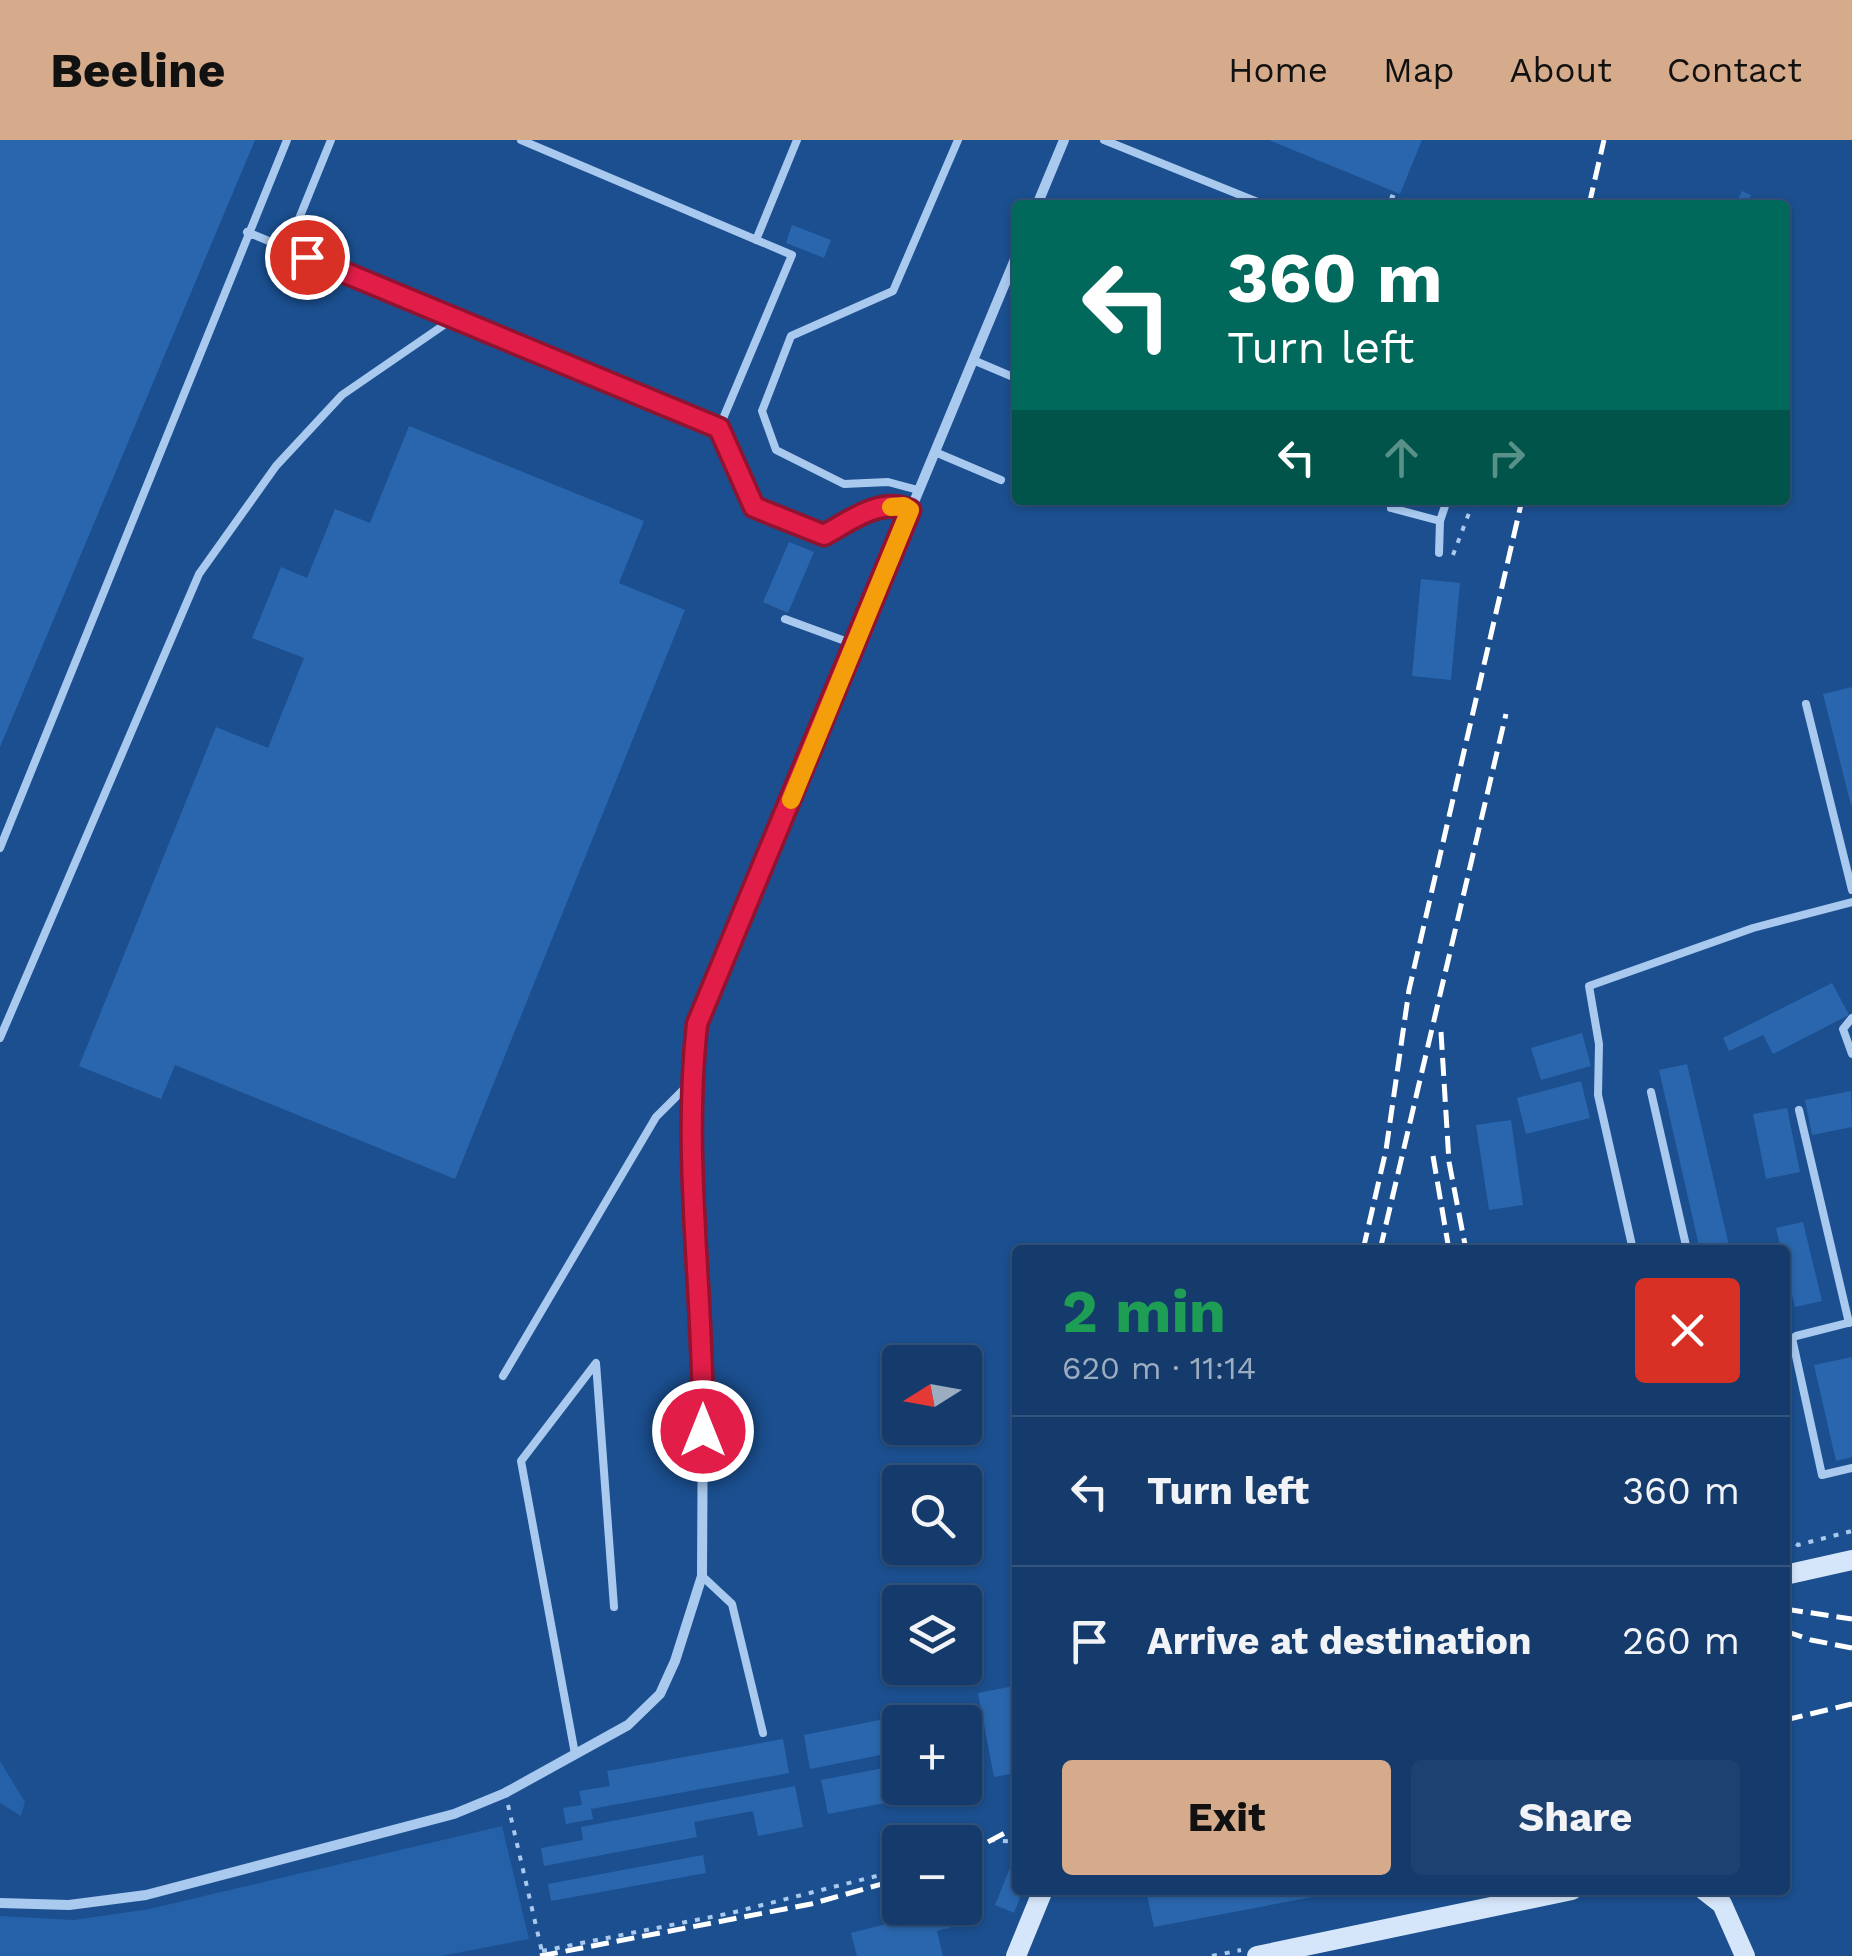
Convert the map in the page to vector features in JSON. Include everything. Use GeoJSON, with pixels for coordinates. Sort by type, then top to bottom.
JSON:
{"type":"FeatureCollection","features":[{"type":"Feature","properties":{"kind":"street"},"geometry":{"type":"LineString","coordinates":[[1039,200],[1064,140]]}},
{"type":"Feature","properties":{"kind":"street"},"geometry":{"type":"LineString","coordinates":[[0,1903],[70,1904],[146,1895],[454,1814],[505,1793],[628,1725],[660,1694],[675,1661],[702,1576],[703,1394],[691,1082],[697,1024],[1012,266]]}},
{"type":"Feature","properties":{"kind":"street"},"geometry":{"type":"LineString","coordinates":[[1790,1575],[1852,1560]]}},
{"type":"Feature","properties":{"kind":"street"},"geometry":{"type":"LineString","coordinates":[[1024,1952],[1041,1895]]}},
{"type":"Feature","properties":{"kind":"street"},"geometry":{"type":"LineString","coordinates":[[1257,1956],[1548,1895]]}},
{"type":"Feature","properties":{"kind":"street"},"geometry":{"type":"LineString","coordinates":[[1710,1895],[1722,1904],[1745,1956]]}},
{"type":"Feature","properties":{"kind":"lane"},"geometry":{"type":"LineString","coordinates":[[0,848],[287,140]]}},
{"type":"Feature","properties":{"kind":"lane"},"geometry":{"type":"LineString","coordinates":[[302,255],[296,226],[331,140]]}},
{"type":"Feature","properties":{"kind":"lane"},"geometry":{"type":"LineString","coordinates":[[521,140],[792,256],[719,428]]}},
{"type":"Feature","properties":{"kind":"lane"},"geometry":{"type":"LineString","coordinates":[[756,240],[798,140]]}},
{"type":"Feature","properties":{"kind":"lane"},"geometry":{"type":"LineString","coordinates":[[918,490],[888,482],[844,484],[776,450],[762,411],[791,336],[893,291],[958,140]]}},
{"type":"Feature","properties":{"kind":"lane"},"geometry":{"type":"LineString","coordinates":[[1104,140],[1253,200]]}},
{"type":"Feature","properties":{"kind":"lane"},"geometry":{"type":"LineString","coordinates":[[247,232],[719,428],[754,507],[824,535],[870,509],[904,506],[910,510]]}},
{"type":"Feature","properties":{"kind":"lane"},"geometry":{"type":"LineString","coordinates":[[0,1038],[199,574],[276,466],[342,395],[454,318]]}},
{"type":"Feature","properties":{"kind":"lane"},"geometry":{"type":"LineString","coordinates":[[973,360],[1012,376]]}},
{"type":"Feature","properties":{"kind":"lane"},"geometry":{"type":"LineString","coordinates":[[935,452],[1002,480]]}},
{"type":"Feature","properties":{"kind":"lane"},"geometry":{"type":"LineString","coordinates":[[1438,553],[1445,505]]}},
{"type":"Feature","properties":{"kind":"lane"},"geometry":{"type":"LineString","coordinates":[[1391,508],[1440,521]]}},
{"type":"Feature","properties":{"kind":"lane"},"geometry":{"type":"LineString","coordinates":[[785,619],[856,645]]}},
{"type":"Feature","properties":{"kind":"lane"},"geometry":{"type":"LineString","coordinates":[[1806,704],[1852,890]]}},
{"type":"Feature","properties":{"kind":"lane"},"geometry":{"type":"LineString","coordinates":[[1632,1245],[1598,1095],[1599,1044],[1589,986],[1753,928],[1852,902]]}},
{"type":"Feature","properties":{"kind":"lane"},"geometry":{"type":"LineString","coordinates":[[1852,1018],[1844,1029],[1852,1054]]}},
{"type":"Feature","properties":{"kind":"lane"},"geometry":{"type":"LineString","coordinates":[[503,1376],[656,1117],[691,1082]]}},
{"type":"Feature","properties":{"kind":"lane"},"geometry":{"type":"LineString","coordinates":[[1651,1092],[1687,1245]]}},
{"type":"Feature","properties":{"kind":"lane"},"geometry":{"type":"LineString","coordinates":[[1790,1339],[1850,1323],[1799,1110]]}},
{"type":"Feature","properties":{"kind":"lane"},"geometry":{"type":"LineString","coordinates":[[1790,1348],[1822,1474],[1852,1468]]}},
{"type":"Feature","properties":{"kind":"lane"},"geometry":{"type":"LineString","coordinates":[[576,1754],[521,1462],[596,1363],[614,1607]]}},
{"type":"Feature","properties":{"kind":"lane"},"geometry":{"type":"LineString","coordinates":[[702,1576],[732,1604],[763,1733]]}},
{"type":"Feature","properties":{"kind":"path"},"geometry":{"type":"LineString","coordinates":[[1390,196],[1402,200]]}},
{"type":"Feature","properties":{"kind":"path"},"geometry":{"type":"LineString","coordinates":[[1438,553],[1454,555],[1472,505]]}},
{"type":"Feature","properties":{"kind":"path"},"geometry":{"type":"LineString","coordinates":[[1790,1548],[1852,1531]]}},
{"type":"Feature","properties":{"kind":"path"},"geometry":{"type":"LineString","coordinates":[[1790,1540],[1798,1544]]}},
{"type":"Feature","properties":{"kind":"path"},"geometry":{"type":"LineString","coordinates":[[505,1793],[543,1954],[746,1910],[882,1875]]}},
{"type":"Feature","properties":{"kind":"path"},"geometry":{"type":"LineString","coordinates":[[982,1838],[1012,1841]]}},
{"type":"Feature","properties":{"kind":"shaded area"},"geometry":{"type":"Polygon","coordinates":[[[0,1761],[25,1802],[21,1816],[0,1803],[0,1761]]]}},
{"type":"Feature","properties":{"kind":"shaded area"},"geometry":{"type":"Polygon","coordinates":[[[502,1826],[529,1939],[441,1956],[0,1956],[0,1916],[74,1920],[149,1909],[502,1826]]]}},
{"type":"Feature","properties":{"kind":"building"},"geometry":{"type":"Polygon","coordinates":[[[0,140],[255,140],[0,747],[0,140]]]}},
{"type":"Feature","properties":{"kind":"building"},"geometry":{"type":"Polygon","coordinates":[[[1269,140],[1422,140],[1400,194],[1269,140]]]}},
{"type":"Feature","properties":{"kind":"building"},"geometry":{"type":"Polygon","coordinates":[[[1742,191],[1751,195],[1748,200],[1738,200],[1742,191]]]}},
{"type":"Feature","properties":{"kind":"building"},"geometry":{"type":"Polygon","coordinates":[[[792,225],[831,240],[824,258],[786,243],[792,225]]]}},
{"type":"Feature","properties":{"kind":"building"},"geometry":{"type":"Polygon","coordinates":[[[409,426],[644,521],[619,583],[685,610],[455,1179],[175,1065],[161,1099],[79,1066],[216,727],[268,748],[304,658],[252,638],[281,567],[307,578],[335,509],[370,523],[409,426]]]}},
{"type":"Feature","properties":{"kind":"building"},"geometry":{"type":"Polygon","coordinates":[[[789,542],[814,552],[788,613],[763,602],[789,542]]]}},
{"type":"Feature","properties":{"kind":"building"},"geometry":{"type":"Polygon","coordinates":[[[1421,579],[1460,583],[1451,680],[1412,676],[1421,579]]]}},
{"type":"Feature","properties":{"kind":"building"},"geometry":{"type":"Polygon","coordinates":[[[1852,687],[1852,805],[1851,805],[1823,694],[1852,687]]]}},
{"type":"Feature","properties":{"kind":"building"},"geometry":{"type":"Polygon","coordinates":[[[1832,983],[1849,1015],[1773,1054],[1763,1035],[1729,1051],[1723,1038],[1832,983]]]}},
{"type":"Feature","properties":{"kind":"building"},"geometry":{"type":"Polygon","coordinates":[[[1582,1033],[1591,1066],[1541,1080],[1531,1048],[1582,1033]]]}},
{"type":"Feature","properties":{"kind":"building"},"geometry":{"type":"Polygon","coordinates":[[[1687,1064],[1729,1245],[1699,1245],[1659,1070],[1687,1064]]]}},
{"type":"Feature","properties":{"kind":"building"},"geometry":{"type":"Polygon","coordinates":[[[1581,1081],[1590,1118],[1526,1134],[1517,1098],[1581,1081]]]}},
{"type":"Feature","properties":{"kind":"building"},"geometry":{"type":"Polygon","coordinates":[[[1851,1091],[1852,1127],[1812,1135],[1805,1100],[1851,1091]]]}},
{"type":"Feature","properties":{"kind":"building"},"geometry":{"type":"Polygon","coordinates":[[[1787,1108],[1800,1172],[1766,1179],[1753,1114],[1787,1108]]]}},
{"type":"Feature","properties":{"kind":"building"},"geometry":{"type":"Polygon","coordinates":[[[1511,1120],[1523,1205],[1489,1210],[1476,1125],[1511,1120]]]}},
{"type":"Feature","properties":{"kind":"building"},"geometry":{"type":"Polygon","coordinates":[[[1803,1222],[1822,1301],[1795,1307],[1790,1286],[1790,1245],[1780,1245],[1776,1228],[1803,1222]]]}},
{"type":"Feature","properties":{"kind":"building"},"geometry":{"type":"Polygon","coordinates":[[[1852,1357],[1852,1457],[1836,1461],[1814,1365],[1852,1357]]]}},
{"type":"Feature","properties":{"kind":"building"},"geometry":{"type":"Polygon","coordinates":[[[1012,1686],[1012,1774],[994,1777],[978,1693],[1012,1686]]]}},
{"type":"Feature","properties":{"kind":"building"},"geometry":{"type":"Polygon","coordinates":[[[882,1719],[882,1755],[810,1769],[804,1735],[882,1719]]]}},
{"type":"Feature","properties":{"kind":"building"},"geometry":{"type":"Polygon","coordinates":[[[783,1739],[789,1773],[591,1809],[593,1819],[566,1824],[563,1808],[582,1805],[579,1791],[610,1786],[607,1771],[783,1739]]]}},
{"type":"Feature","properties":{"kind":"building"},"geometry":{"type":"Polygon","coordinates":[[[882,1768],[882,1804],[828,1814],[821,1780],[882,1768]]]}},
{"type":"Feature","properties":{"kind":"building"},"geometry":{"type":"Polygon","coordinates":[[[795,1786],[803,1827],[758,1836],[753,1811],[694,1822],[697,1837],[544,1866],[541,1848],[583,1840],[581,1827],[795,1786]]]}},
{"type":"Feature","properties":{"kind":"building"},"geometry":{"type":"Polygon","coordinates":[[[703,1855],[706,1873],[551,1901],[548,1884],[703,1855]]]}},
{"type":"Feature","properties":{"kind":"building"},"geometry":{"type":"Polygon","coordinates":[[[1012,1863],[1012,1895],[1021,1895],[1014,1913],[995,1905],[1012,1863]]]}},
{"type":"Feature","properties":{"kind":"building"},"geometry":{"type":"Polygon","coordinates":[[[1147,1895],[1323,1895],[1154,1927],[1147,1895]]]}},
{"type":"Feature","properties":{"kind":"building"},"geometry":{"type":"Polygon","coordinates":[[[882,1925],[959,1925],[937,1931],[943,1956],[857,1956],[851,1933],[882,1925]]]}},
{"type":"Feature","properties":{"kind":"railway"},"geometry":{"type":"LineString","coordinates":[[1590,200],[1604,140]]}},
{"type":"Feature","properties":{"kind":"railway"},"geometry":{"type":"LineString","coordinates":[[1364,1245],[1386,1150],[1409,990],[1521,505]]}},
{"type":"Feature","properties":{"kind":"railway"},"geometry":{"type":"LineString","coordinates":[[1381,1245],[1506,714]]}},
{"type":"Feature","properties":{"kind":"railway"},"geometry":{"type":"LineString","coordinates":[[1441,1032],[1449,1162],[1465,1245]]}},
{"type":"Feature","properties":{"kind":"railway"},"geometry":{"type":"LineString","coordinates":[[1433,1156],[1448,1245]]}},
{"type":"Feature","properties":{"kind":"railway"},"geometry":{"type":"LineString","coordinates":[[1790,1610],[1852,1619]]}},
{"type":"Feature","properties":{"kind":"railway"},"geometry":{"type":"LineString","coordinates":[[1790,1633],[1852,1648]]}},
{"type":"Feature","properties":{"kind":"railway"},"geometry":{"type":"LineString","coordinates":[[1790,1719],[1852,1704]]}},
{"type":"Feature","properties":{"kind":"railway"},"geometry":{"type":"LineString","coordinates":[[982,1845],[1012,1829]]}},
{"type":"Feature","properties":{"kind":"railway"},"geometry":{"type":"LineString","coordinates":[[540,1956],[811,1904],[882,1884]]}},
{"type":"Feature","properties":{"kind":"slow traffic"},"geometry":{"type":"LineString","coordinates":[[791,800],[910,510],[904,506],[891,507]]}},
{"type":"Feature","properties":{"kind":"route"},"geometry":{"type":"LineString","coordinates":[[307,257],[719,428],[754,507],[824,535],[870,509],[904,506],[910,510],[697,1024],[691,1082],[692,1158],[703,1431]]}}]}
